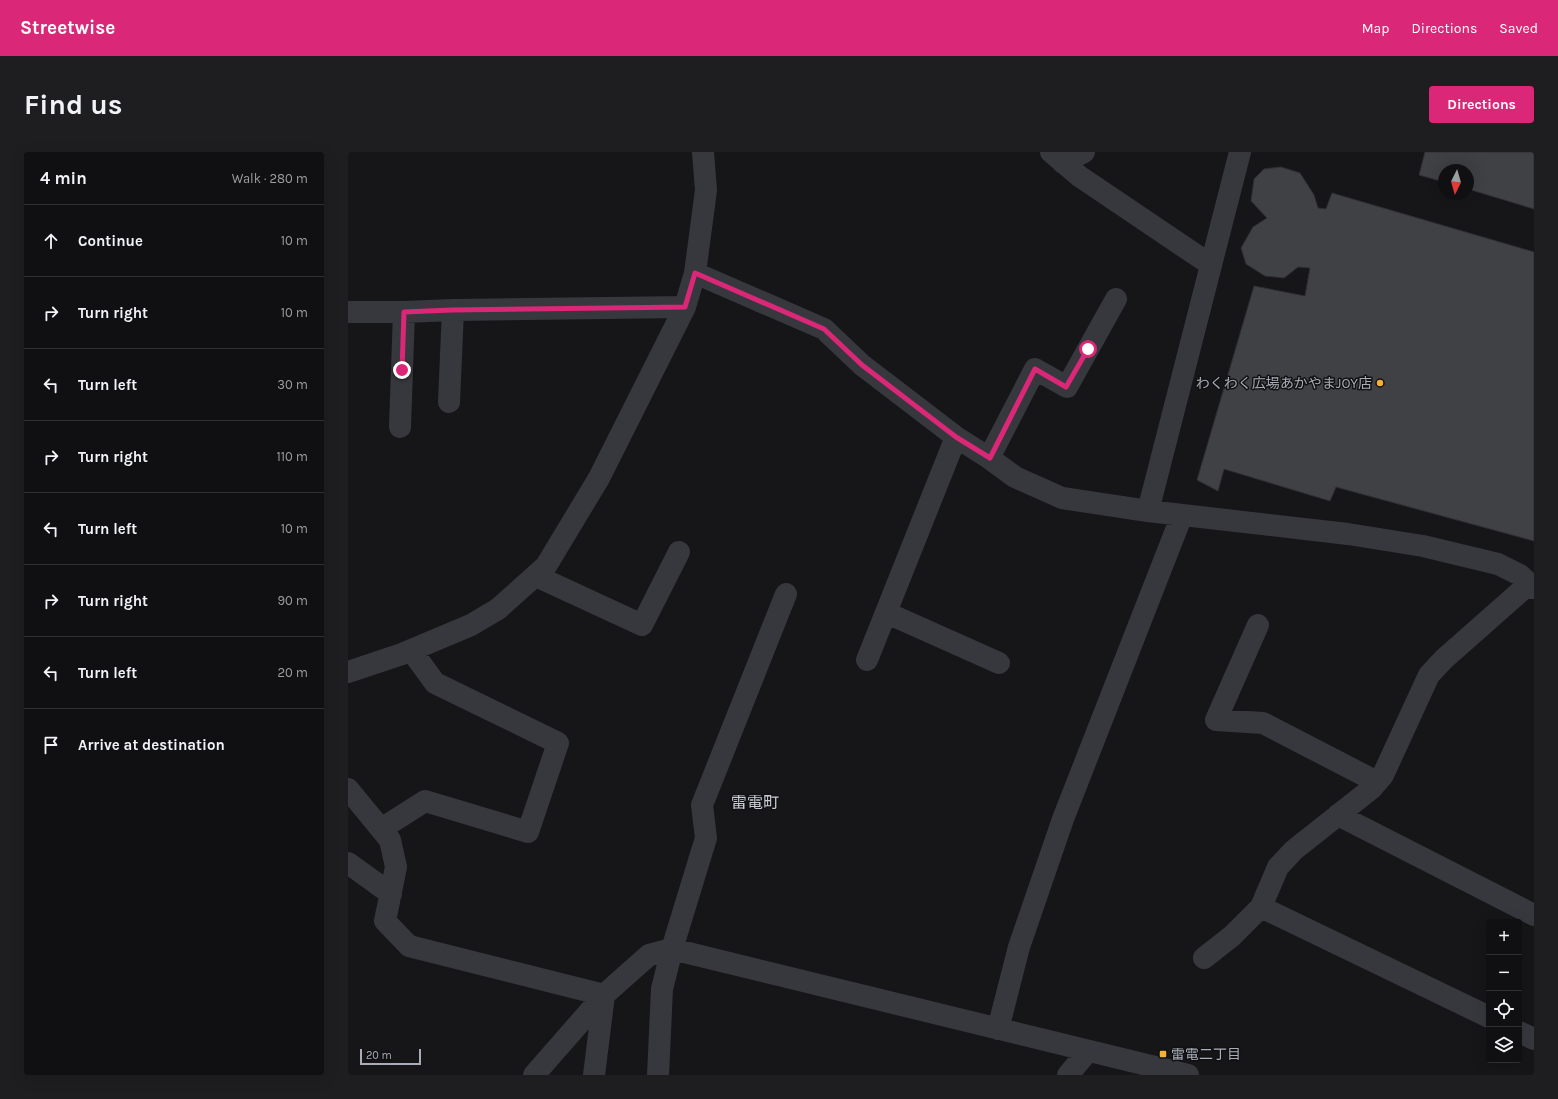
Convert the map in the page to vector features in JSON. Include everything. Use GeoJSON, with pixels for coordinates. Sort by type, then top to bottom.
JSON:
{"type":"FeatureCollection","features":[{"type":"Feature","properties":{"kind":"street"},"geometry":{"type":"LineString","coordinates":[[348,672],[411,650],[471,626],[498,609],[546,566],[589,496],[685,307],[695,273],[706,190],[703,152]]}},
{"type":"Feature","properties":{"kind":"street"},"geometry":{"type":"LineString","coordinates":[[1057,157],[1084,152]]}},
{"type":"Feature","properties":{"kind":"street"},"geometry":{"type":"LineString","coordinates":[[1148,511],[1240,152]]}},
{"type":"Feature","properties":{"kind":"street"},"geometry":{"type":"LineString","coordinates":[[1057,157],[1079,176],[1211,265]]}},
{"type":"Feature","properties":{"kind":"street"},"geometry":{"type":"LineString","coordinates":[[695,273],[824,329],[862,365],[956,437],[990,458],[1015,477],[1062,498],[1148,511],[1348,534],[1423,546],[1498,564],[1520,576],[1532,586],[1444,659],[1429,675],[1383,775],[1371,789],[1294,850],[1278,867],[1261,907],[1232,936],[1204,958]]}},
{"type":"Feature","properties":{"kind":"street"},"geometry":{"type":"LineString","coordinates":[[990,458],[1035,369],[1066,387],[1116,299]]}},
{"type":"Feature","properties":{"kind":"street"},"geometry":{"type":"LineString","coordinates":[[348,312],[685,307]]}},
{"type":"Feature","properties":{"kind":"street"},"geometry":{"type":"LineString","coordinates":[[449,402],[452,310]]}},
{"type":"Feature","properties":{"kind":"street"},"geometry":{"type":"LineString","coordinates":[[400,427],[404,312]]}},
{"type":"Feature","properties":{"kind":"street"},"geometry":{"type":"LineString","coordinates":[[867,660],[956,437]]}},
{"type":"Feature","properties":{"kind":"street"},"geometry":{"type":"LineString","coordinates":[[998,1029],[1019,947],[1063,819],[1182,515]]}},
{"type":"Feature","properties":{"kind":"street"},"geometry":{"type":"LineString","coordinates":[[536,576],[642,625],[679,552]]}},
{"type":"Feature","properties":{"kind":"street"},"geometry":{"type":"LineString","coordinates":[[658,1075],[662,989],[672,949],[706,838],[702,805],[786,594]]}},
{"type":"Feature","properties":{"kind":"street"},"geometry":{"type":"LineString","coordinates":[[887,613],[999,663]]}},
{"type":"Feature","properties":{"kind":"street"},"geometry":{"type":"LineString","coordinates":[[1258,625],[1216,720],[1263,723],[1377,782]]}},
{"type":"Feature","properties":{"kind":"street"},"geometry":{"type":"LineString","coordinates":[[381,829],[424,801],[528,832],[558,743],[435,683],[411,650]]}},
{"type":"Feature","properties":{"kind":"street"},"geometry":{"type":"LineString","coordinates":[[348,789],[390,840],[396,867],[386,921],[409,946],[604,996]]}},
{"type":"Feature","properties":{"kind":"street"},"geometry":{"type":"LineString","coordinates":[[1338,815],[1534,915]]}},
{"type":"Feature","properties":{"kind":"street"},"geometry":{"type":"LineString","coordinates":[[348,863],[391,894]]}},
{"type":"Feature","properties":{"kind":"street"},"geometry":{"type":"LineString","coordinates":[[1261,907],[1486,1016]]}},
{"type":"Feature","properties":{"kind":"street"},"geometry":{"type":"LineString","coordinates":[[534,1075],[604,996],[649,955],[672,949],[1188,1075]]}},
{"type":"Feature","properties":{"kind":"street"},"geometry":{"type":"LineString","coordinates":[[594,1075],[604,996]]}},
{"type":"Feature","properties":{"kind":"street"},"geometry":{"type":"LineString","coordinates":[[1522,1033],[1534,1039]]}},
{"type":"Feature","properties":{"kind":"street"},"geometry":{"type":"LineString","coordinates":[[1068,1075],[1088,1051]]}},
{"type":"Feature","properties":{"kind":"building"},"geometry":{"type":"Polygon","coordinates":[[[1425,152],[1534,152],[1534,209],[1474,191],[1474,164],[1438,164],[1438,180],[1419,175],[1425,152]]]}},
{"type":"Feature","properties":{"kind":"building","name":"わくわく広場あかやまJOY店"},"geometry":{"type":"Polygon","coordinates":[[[1281,167],[1300,173],[1314,195],[1318,208],[1326,209],[1332,193],[1534,252],[1534,541],[1336,487],[1330,501],[1224,469],[1218,491],[1197,480],[1254,286],[1305,296],[1310,268],[1298,267],[1284,278],[1265,276],[1246,264],[1241,248],[1253,227],[1267,218],[1251,201],[1254,179],[1264,169],[1281,167]]]}},
{"type":"Feature","properties":{"kind":"place","name":"わくわく広場あかやまJOY店"},"geometry":{"type":"Point","coordinates":[1380,383]}},
{"type":"Feature","properties":{"kind":"place","name":"雷電二丁目"},"geometry":{"type":"Point","coordinates":[1163,1054]}},
{"type":"Feature","properties":{"kind":"district","name":"雷電町"},"geometry":{"type":"Point","coordinates":[755,802]}},
{"type":"Feature","properties":{"kind":"route"},"geometry":{"type":"LineString","coordinates":[[402,370],[404,312],[428,310],[685,307],[695,273],[824,329],[862,365],[956,437],[990,458],[1035,369],[1066,387],[1088,349]]}}]}
